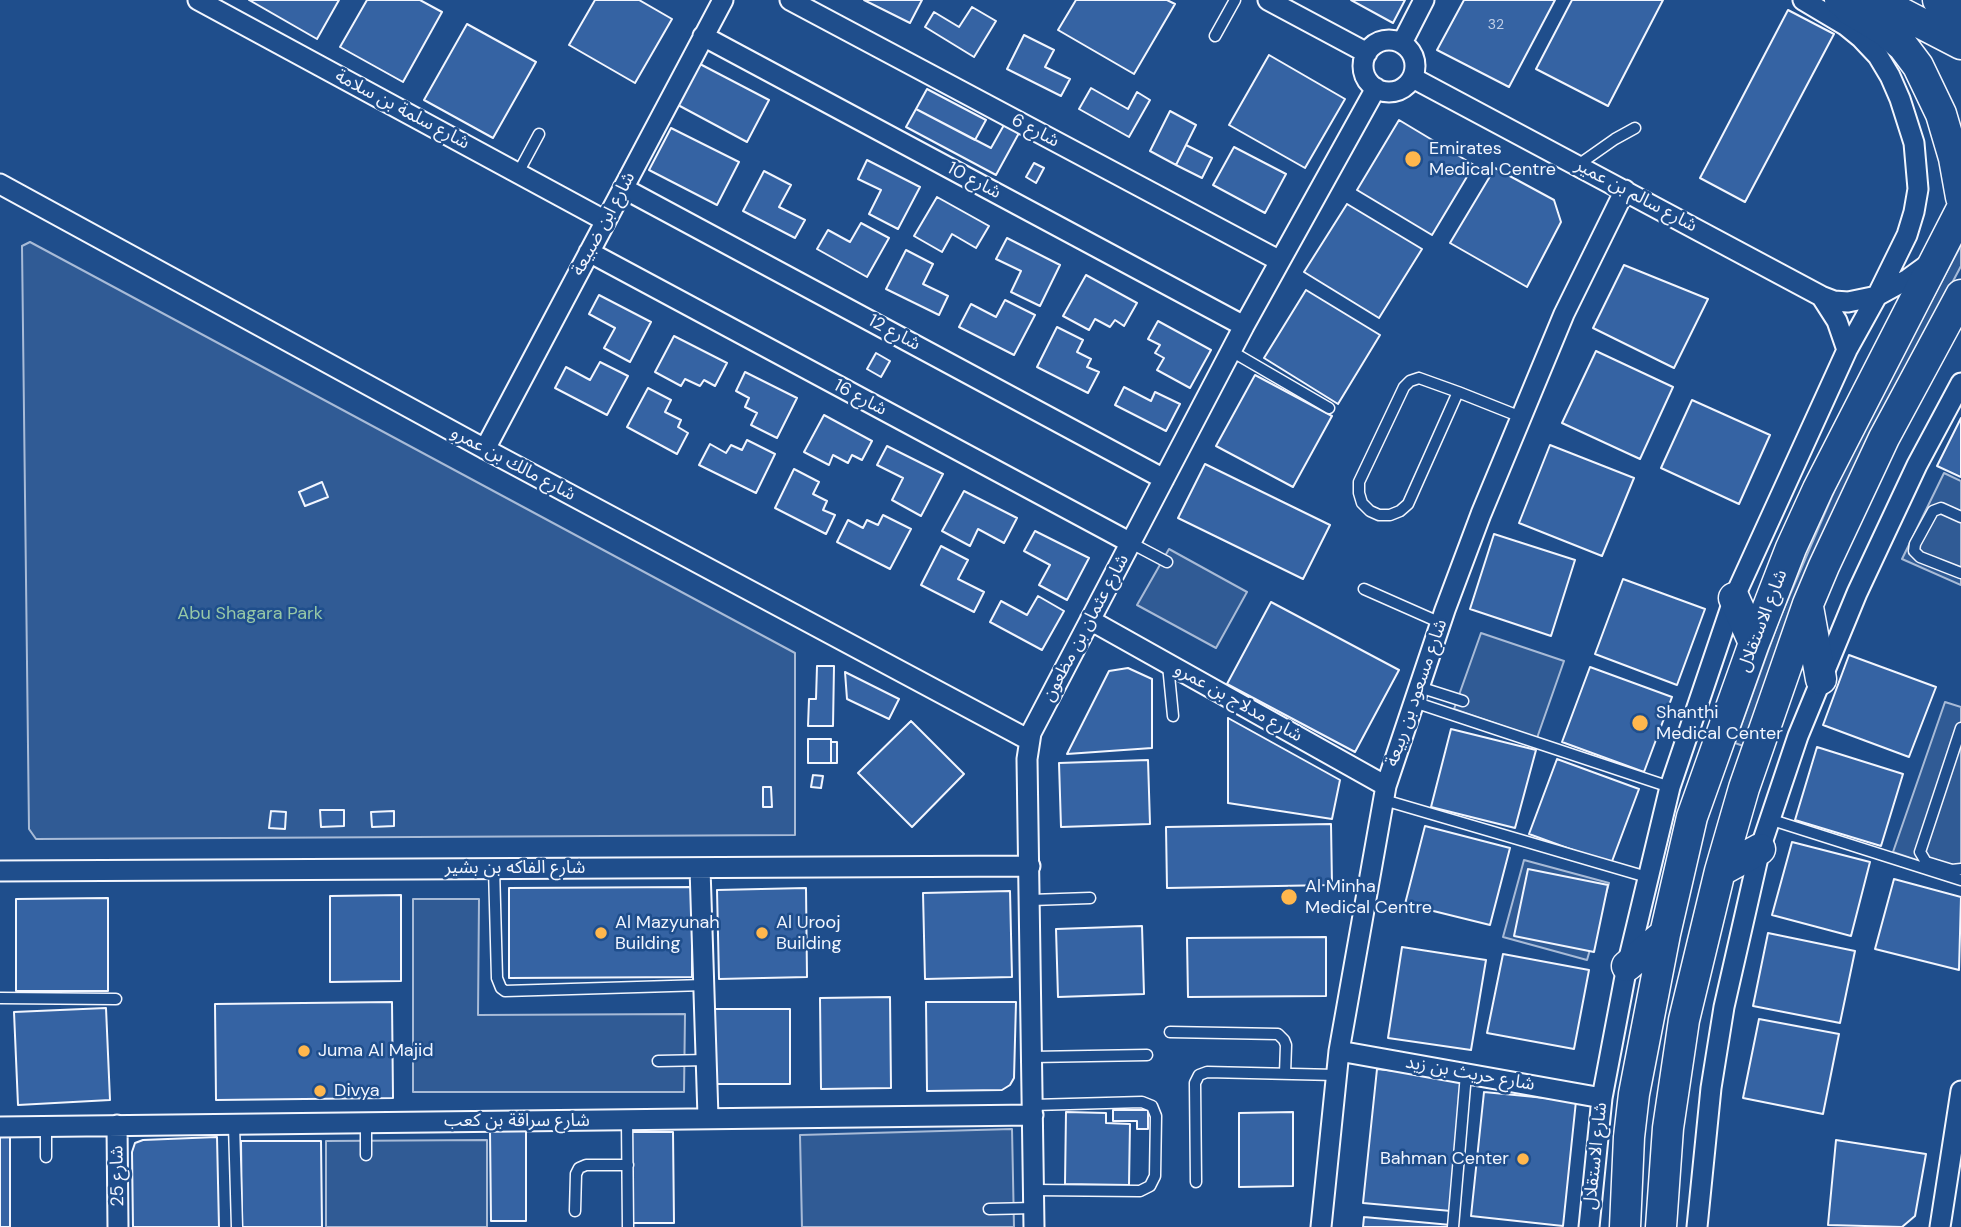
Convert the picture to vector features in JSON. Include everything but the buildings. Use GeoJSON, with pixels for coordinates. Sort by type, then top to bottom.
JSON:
{"type":"FeatureCollection","features":[{"type":"Feature","properties":{"kind":"main road"},"geometry":{"type":"LineString","coordinates":[[1840,0],[1903,46],[1918,66],[1944,124],[1961,197]]}},
{"type":"Feature","properties":{"kind":"main road"},"geometry":{"type":"LineString","coordinates":[[1876,0],[1961,44]]}},
{"type":"Feature","properties":{"kind":"main road"},"geometry":{"type":"LineString","coordinates":[[1938,0],[1961,12]]}},
{"type":"Feature","properties":{"kind":"main road","name":"شارع الاستقلال"},"geometry":{"type":"LineString","coordinates":[[1625,1227],[1634,1094],[1665,934],[1692,817],[1791,548],[1818,489],[1961,210]]}},
{"type":"Feature","properties":{"kind":"main road","name":"شارع الاستقلال"},"geometry":{"type":"LineString","coordinates":[[1661,1227],[1675,1075],[1689,996],[1744,788],[1808,604],[1884,438],[1954,319],[1961,295]]}},
{"type":"Feature","properties":{"kind":"main road"},"geometry":{"type":"LineString","coordinates":[[1734,598],[1754,643]]}},
{"type":"Feature","properties":{"kind":"main road"},"geometry":{"type":"LineString","coordinates":[[1808,604],[1821,679]]}},
{"type":"Feature","properties":{"kind":"main road"},"geometry":{"type":"LineString","coordinates":[[1692,817],[1703,808],[1713,810],[1716,815],[1696,898],[1699,909],[1708,922]]}},
{"type":"Feature","properties":{"kind":"main road"},"geometry":{"type":"LineString","coordinates":[[1720,871],[1760,849]]}},
{"type":"Feature","properties":{"kind":"main road"},"geometry":{"type":"LineString","coordinates":[[1627,966],[1665,934]]}},
{"type":"Feature","properties":{"kind":"street","name":"شارع 6"},"geometry":{"type":"LineString","coordinates":[[790,0],[1280,261]]}},
{"type":"Feature","properties":{"kind":"street"},"geometry":{"type":"LineString","coordinates":[[1268,0],[1367,53]]}},
{"type":"Feature","properties":{"kind":"street"},"geometry":{"type":"LineString","coordinates":[[1402,43],[1424,0]]}},
{"type":"Feature","properties":{"kind":"street","name":"شارع الاستقلال"},"geometry":{"type":"LineString","coordinates":[[1589,1227],[1602,1098],[1627,966],[1670,787],[1734,598],[1847,350],[1907,235],[1914,212],[1918,189],[1914,143],[1900,99],[1878,55],[1845,25],[1803,0]]}},
{"type":"Feature","properties":{"kind":"street","name":"شارع ابن ضبيعة"},"geometry":{"type":"LineString","coordinates":[[485,449],[704,36],[718,2]]}},
{"type":"Feature","properties":{"kind":"street","name":"شارع سلمة بن سلامة"},"geometry":{"type":"LineString","coordinates":[[210,3],[606,221]]}},
{"type":"Feature","properties":{"kind":"street","name":"شارع 10"},"geometry":{"type":"LineString","coordinates":[[704,36],[1244,326]]}},
{"type":"Feature","properties":{"kind":"street"},"geometry":{"type":"LineString","coordinates":[[1387,40],[1402,43],[1415,58],[1413,78],[1408,85],[1392,92],[1376,88],[1365,76],[1364,60],[1367,53],[1372,46],[1387,40]]}},
{"type":"Feature","properties":{"kind":"street","name":"شارع سالم بن عمير"},"geometry":{"type":"LineString","coordinates":[[1413,78],[1821,296],[1848,302],[1877,296],[1908,279],[1936,257]]}},
{"type":"Feature","properties":{"kind":"street","name":"شارع عثمان بن مظعون"},"geometry":{"type":"LineString","coordinates":[[1034,1208],[1027,758],[1029,740],[1244,326],[1376,88]]}},
{"type":"Feature","properties":{"kind":"street","name":"شارع مالك بن عمرو"},"geometry":{"type":"LineString","coordinates":[[0,184],[485,449],[1029,740]]}},
{"type":"Feature","properties":{"kind":"street","name":"شارع 12"},"geometry":{"type":"LineString","coordinates":[[623,188],[1164,479]]}},
{"type":"Feature","properties":{"kind":"street","name":"شارع مسعود بن ربيعة"},"geometry":{"type":"LineString","coordinates":[[1321,1227],[1339,1051],[1385,793],[1441,623],[1481,514],[1564,314],[1625,190]]}},
{"type":"Feature","properties":{"kind":"street","name":"شارع 16"},"geometry":{"type":"LineString","coordinates":[[589,252],[1131,544]]}},
{"type":"Feature","properties":{"kind":"street"},"geometry":{"type":"LineString","coordinates":[[1821,296],[1837,321],[1847,350]]}},
{"type":"Feature","properties":{"kind":"street"},"geometry":{"type":"LineString","coordinates":[[1697,1227],[1717,1048],[1741,928],[1769,819],[1821,679],[1891,518],[1961,384]]}},
{"type":"Feature","properties":{"kind":"street","name":"شارع مدلاج بن عمرو"},"geometry":{"type":"LineString","coordinates":[[1090,620],[1385,793]]}},
{"type":"Feature","properties":{"kind":"street","name":"شارع الفاكه بن بشير"},"geometry":{"type":"LineString","coordinates":[[0,871],[1030,866]]}},
{"type":"Feature","properties":{"kind":"street"},"geometry":{"type":"LineString","coordinates":[[700,867],[708,1118]]}},
{"type":"Feature","properties":{"kind":"street","name":"شارع حريث بن زيد"},"geometry":{"type":"LineString","coordinates":[[1339,1051],[1602,1098]]}},
{"type":"Feature","properties":{"kind":"street"},"geometry":{"type":"LineString","coordinates":[[1940,1227],[1961,1091]]}},
{"type":"Feature","properties":{"kind":"street","name":"شارع سراقة بن كعب"},"geometry":{"type":"LineString","coordinates":[[0,1127],[627,1120],[1033,1110]]}},
{"type":"Feature","properties":{"kind":"street","name":"شارع 25"},"geometry":{"type":"LineString","coordinates":[[117,1125],[118,1227]]}},
{"type":"Feature","properties":{"kind":"lane"},"geometry":{"type":"LineString","coordinates":[[1215,36],[1235,0]]}},
{"type":"Feature","properties":{"kind":"lane"},"geometry":{"type":"LineString","coordinates":[[1578,165],[1615,138],[1635,128]]}},
{"type":"Feature","properties":{"kind":"lane"},"geometry":{"type":"LineString","coordinates":[[518,173],[539,134]]}},
{"type":"Feature","properties":{"kind":"lane"},"geometry":{"type":"LineString","coordinates":[[1231,351],[1329,408]]}},
{"type":"Feature","properties":{"kind":"lane"},"geometry":{"type":"LineString","coordinates":[[1458,392],[1408,504],[1390,515],[1370,511],[1362,503],[1359,482],[1404,387],[1410,381],[1419,378],[1458,392],[1521,417]]}},
{"type":"Feature","properties":{"kind":"lane"},"geometry":{"type":"LineString","coordinates":[[1961,517],[1941,508],[1933,511],[1914,548],[1920,557],[1961,573]]}},
{"type":"Feature","properties":{"kind":"lane"},"geometry":{"type":"LineString","coordinates":[[1131,544],[1167,562]]}},
{"type":"Feature","properties":{"kind":"lane"},"geometry":{"type":"LineString","coordinates":[[1364,589],[1441,623]]}},
{"type":"Feature","properties":{"kind":"lane"},"geometry":{"type":"LineString","coordinates":[[1168,664],[1173,716]]}},
{"type":"Feature","properties":{"kind":"lane"},"geometry":{"type":"LineString","coordinates":[[1417,694],[1670,787]]}},
{"type":"Feature","properties":{"kind":"lane"},"geometry":{"type":"LineString","coordinates":[[1417,694],[1463,701]]}},
{"type":"Feature","properties":{"kind":"lane"},"geometry":{"type":"LineString","coordinates":[[1961,728],[1920,852],[1926,862],[1952,870],[1961,869]]}},
{"type":"Feature","properties":{"kind":"lane"},"geometry":{"type":"LineString","coordinates":[[1385,793],[1647,877]]}},
{"type":"Feature","properties":{"kind":"lane"},"geometry":{"type":"LineString","coordinates":[[1769,819],[1961,880]]}},
{"type":"Feature","properties":{"kind":"lane"},"geometry":{"type":"LineString","coordinates":[[494,869],[497,978],[505,991],[704,985]]}},
{"type":"Feature","properties":{"kind":"lane"},"geometry":{"type":"LineString","coordinates":[[1031,900],[1090,898]]}},
{"type":"Feature","properties":{"kind":"lane"},"geometry":{"type":"LineString","coordinates":[[0,998],[116,999]]}},
{"type":"Feature","properties":{"kind":"lane"},"geometry":{"type":"LineString","coordinates":[[1170,1032],[1278,1034],[1286,1045],[1285,1074]]}},
{"type":"Feature","properties":{"kind":"lane"},"geometry":{"type":"LineString","coordinates":[[1032,1057],[1147,1055]]}},
{"type":"Feature","properties":{"kind":"lane"},"geometry":{"type":"LineString","coordinates":[[658,1061],[707,1060]]}},
{"type":"Feature","properties":{"kind":"lane"},"geometry":{"type":"LineString","coordinates":[[1196,1182],[1195,1083],[1199,1075],[1207,1072],[1336,1075]]}},
{"type":"Feature","properties":{"kind":"lane"},"geometry":{"type":"LineString","coordinates":[[1453,1227],[1466,1073]]}},
{"type":"Feature","properties":{"kind":"lane"},"geometry":{"type":"LineString","coordinates":[[989,1209],[1034,1208],[1145,1189],[1150,1186],[1155,1176],[1156,1116],[1152,1107],[1142,1102],[1033,1110]]}},
{"type":"Feature","properties":{"kind":"lane"},"geometry":{"type":"LineString","coordinates":[[627,1120],[628,1227]]}},
{"type":"Feature","properties":{"kind":"lane"},"geometry":{"type":"LineString","coordinates":[[366,1123],[366,1154]]}},
{"type":"Feature","properties":{"kind":"lane"},"geometry":{"type":"LineString","coordinates":[[234,1125],[237,1227]]}},
{"type":"Feature","properties":{"kind":"lane"},"geometry":{"type":"LineString","coordinates":[[46,1126],[46,1157]]}},
{"type":"Feature","properties":{"kind":"lane"},"geometry":{"type":"LineString","coordinates":[[575,1211],[576,1174],[579,1168],[628,1165]]}},
{"type":"Feature","properties":{"kind":"shaded area","name":"Abu Shagara Park"},"geometry":{"type":"Polygon","coordinates":[[[30,242],[795,653],[795,835],[36,839],[29,829],[22,246],[30,242]]]}},
{"type":"Feature","properties":{"kind":"shaded area"},"geometry":{"type":"Polygon","coordinates":[[[1961,245],[1961,266],[1879,421],[1746,747],[1735,743],[1780,618],[1836,487],[1869,418],[1961,245]]]}},
{"type":"Feature","properties":{"kind":"shaded area"},"geometry":{"type":"Polygon","coordinates":[[[1944,473],[1961,481],[1961,585],[1902,559],[1944,473]]]}},
{"type":"Feature","properties":{"kind":"shaded area"},"geometry":{"type":"Polygon","coordinates":[[[1169,549],[1247,592],[1216,648],[1137,605],[1169,549]]]}},
{"type":"Feature","properties":{"kind":"shaded area"},"geometry":{"type":"Polygon","coordinates":[[[1481,633],[1564,661],[1537,738],[1454,709],[1481,633]]]}},
{"type":"Feature","properties":{"kind":"shaded area"},"geometry":{"type":"Polygon","coordinates":[[[1945,702],[1961,707],[1961,875],[1893,852],[1945,702]]]}},
{"type":"Feature","properties":{"kind":"shaded area"},"geometry":{"type":"Polygon","coordinates":[[[1524,860],[1609,883],[1587,960],[1503,937],[1524,860]]]}},
{"type":"Feature","properties":{"kind":"shaded area"},"geometry":{"type":"Polygon","coordinates":[[[413,899],[479,899],[478,1015],[685,1014],[684,1092],[413,1092],[413,899]]]}},
{"type":"Feature","properties":{"kind":"shaded area"},"geometry":{"type":"Polygon","coordinates":[[[1012,1129],[1014,1227],[802,1227],[800,1135],[1012,1129]]]}},
{"type":"Feature","properties":{"kind":"shaded area"},"geometry":{"type":"Polygon","coordinates":[[[487,1140],[487,1227],[326,1227],[326,1141],[487,1140]]]}},
{"type":"Feature","properties":{"kind":"place","name":"Emirates Medical Centre"},"geometry":{"type":"Point","coordinates":[1413,159]}},
{"type":"Feature","properties":{"kind":"place","name":"Shanthi Medical Center"},"geometry":{"type":"Point","coordinates":[1640,723]}},
{"type":"Feature","properties":{"kind":"place","name":"Al Minha Medical Centre"},"geometry":{"type":"Point","coordinates":[1289,897]}},
{"type":"Feature","properties":{"kind":"place","name":"Al Mazyunah Building"},"geometry":{"type":"Point","coordinates":[601,933]}},
{"type":"Feature","properties":{"kind":"place","name":"Al Urooj Building"},"geometry":{"type":"Point","coordinates":[762,933]}},
{"type":"Feature","properties":{"kind":"place","name":"Juma Al Majid"},"geometry":{"type":"Point","coordinates":[304,1051]}},
{"type":"Feature","properties":{"kind":"place","name":"Divya"},"geometry":{"type":"Point","coordinates":[320,1091]}},
{"type":"Feature","properties":{"kind":"place","name":"Bahman Center"},"geometry":{"type":"Point","coordinates":[1523,1159]}}]}
